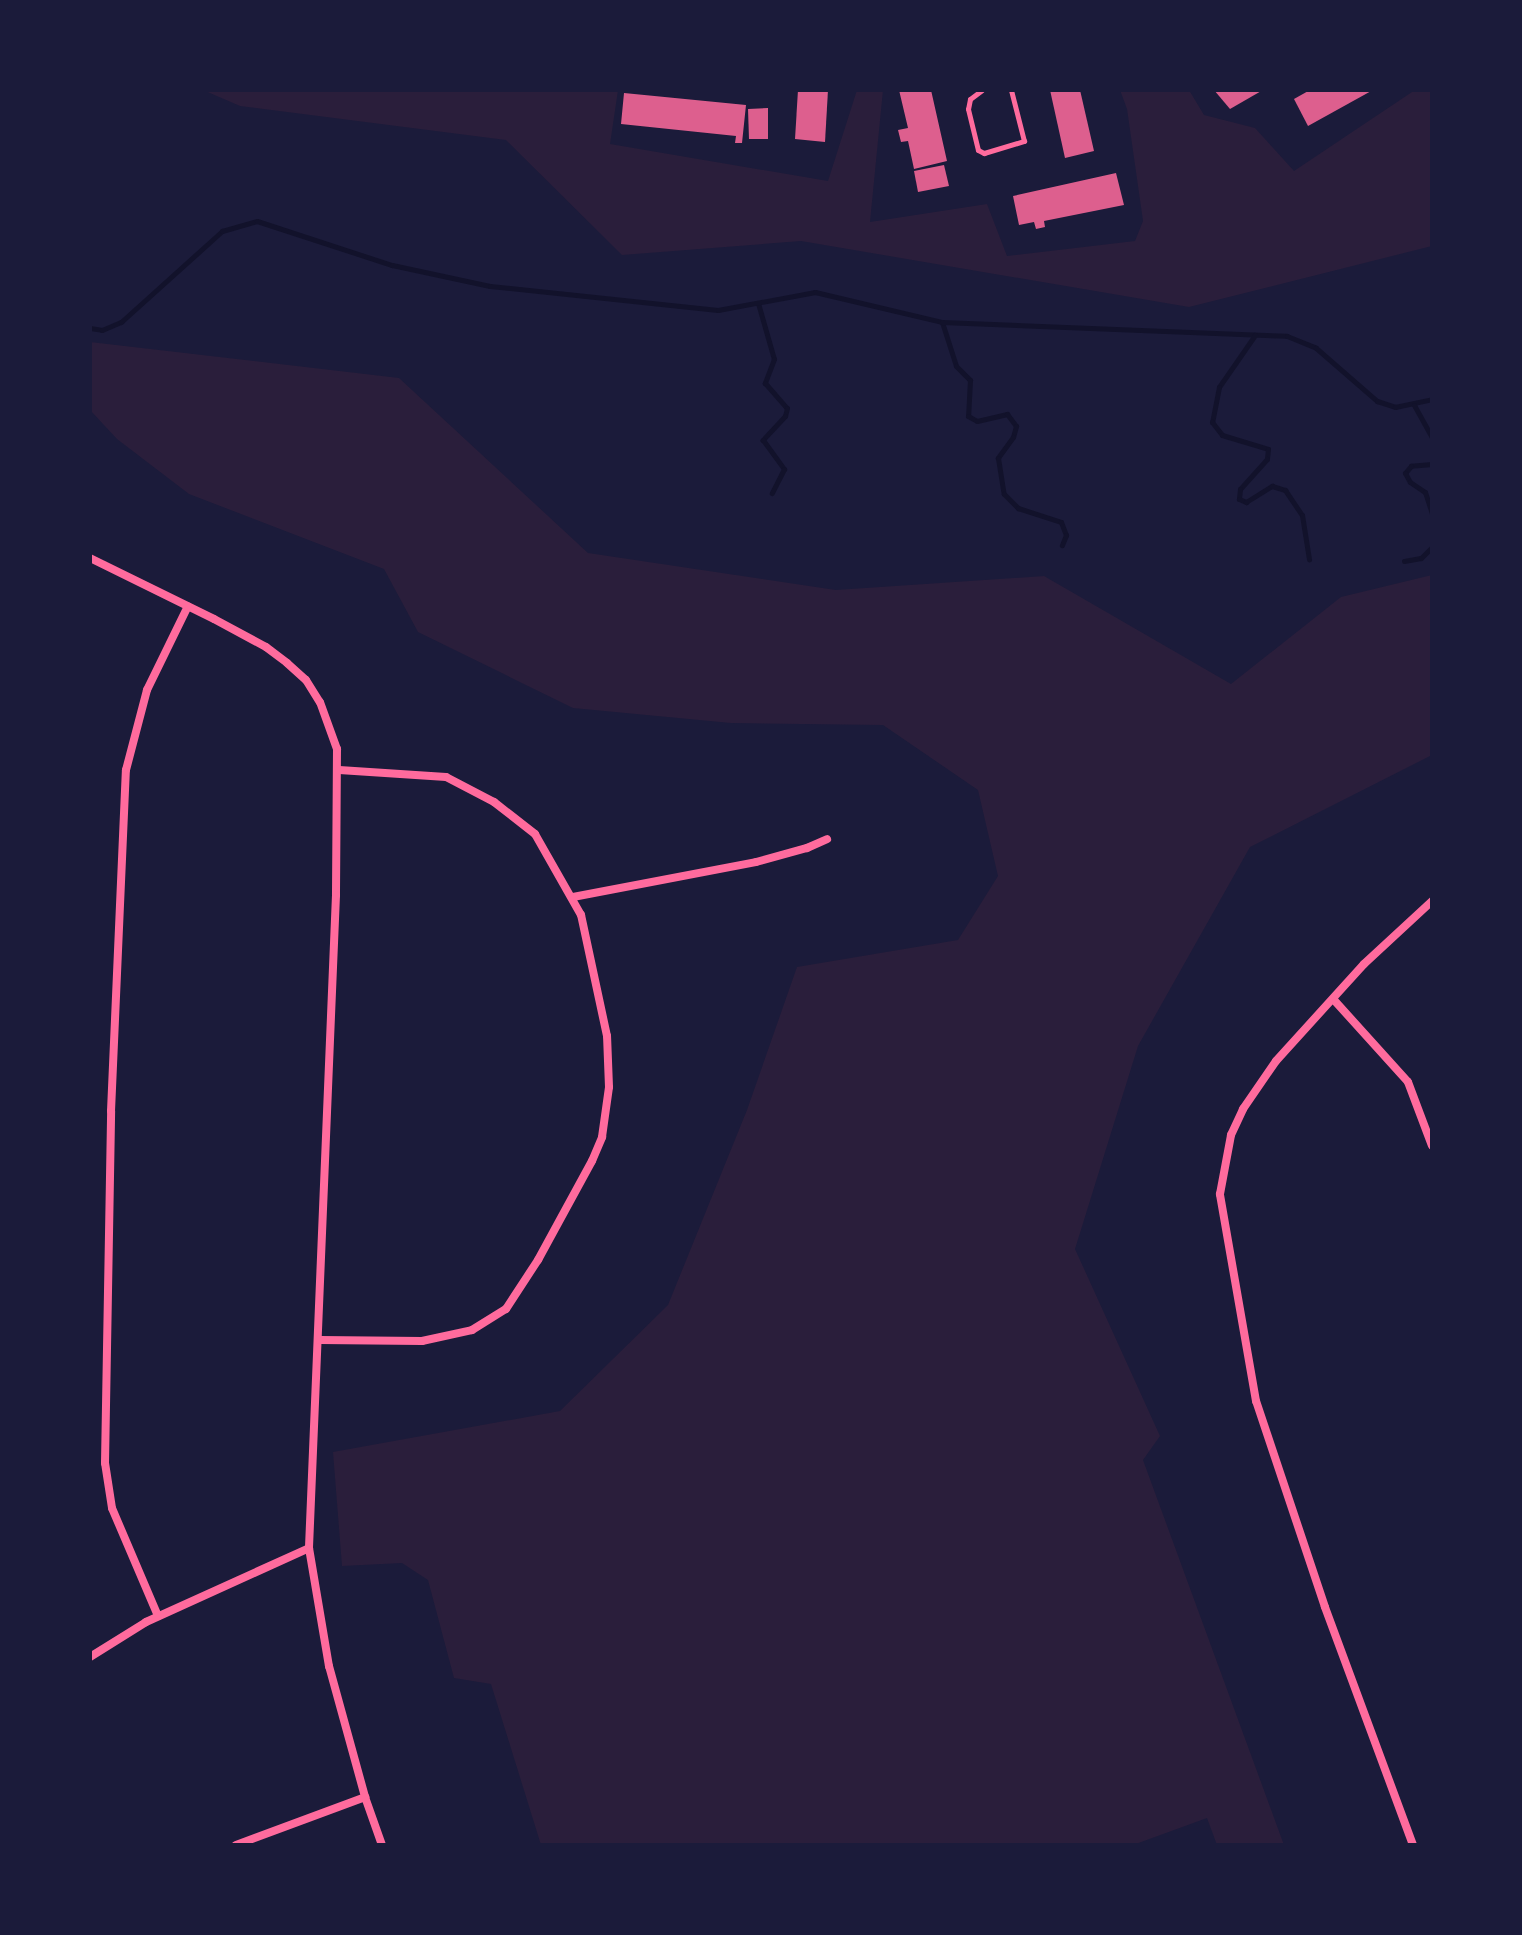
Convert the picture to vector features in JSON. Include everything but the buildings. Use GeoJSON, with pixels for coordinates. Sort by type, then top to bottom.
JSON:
{"type":"FeatureCollection","features":[{"type":"Feature","properties":{"kind":"street"},"geometry":{"type":"LineString","coordinates":[[90,558],[266,647],[306,680],[330,725],[339,770],[320,1340],[309,1548],[329,1666],[365,1797],[382,1845]]}},
{"type":"Feature","properties":{"kind":"street"},"geometry":{"type":"LineString","coordinates":[[158,1616],[112,1508],[105,1463],[111,1111],[126,770],[147,690],[188,606]]}},
{"type":"Feature","properties":{"kind":"street"},"geometry":{"type":"LineString","coordinates":[[320,1340],[422,1341],[472,1330],[506,1309],[538,1260],[597,1149],[609,1087],[602,1010],[584,926],[573,897],[535,834],[494,802],[446,777],[339,770]]}},
{"type":"Feature","properties":{"kind":"street"},"geometry":{"type":"LineString","coordinates":[[573,897],[756,862],[827,839]]}},
{"type":"Feature","properties":{"kind":"street"},"geometry":{"type":"LineString","coordinates":[[1413,1845],[1325,1607],[1256,1401],[1220,1194],[1224,1163],[1243,1109],[1276,1061],[1364,964],[1432,901]]}},
{"type":"Feature","properties":{"kind":"street"},"geometry":{"type":"LineString","coordinates":[[1334,1000],[1408,1082],[1432,1146]]}},
{"type":"Feature","properties":{"kind":"street"},"geometry":{"type":"LineString","coordinates":[[90,1657],[158,1616],[309,1548]]}},
{"type":"Feature","properties":{"kind":"street"},"geometry":{"type":"LineString","coordinates":[[236,1845],[365,1797]]}},
{"type":"Feature","properties":{"kind":"lane"},"geometry":{"type":"LineString","coordinates":[[982,90],[970,99],[968,109],[978,150],[984,153],[1024,141],[1011,90]]}},
{"type":"Feature","properties":{"kind":"shaded area"},"geometry":{"type":"Polygon","coordinates":[[[203,90],[618,90],[610,144],[828,181],[857,90],[883,90],[870,222],[987,204],[1007,256],[1135,241],[1143,221],[1127,109],[1120,90],[1189,90],[1204,115],[1255,128],[1294,171],[1415,90],[1432,90],[1432,246],[1189,307],[801,241],[622,255],[506,140],[240,106],[203,90]]]}},
{"type":"Feature","properties":{"kind":"shaded area"},"geometry":{"type":"Polygon","coordinates":[[[90,342],[399,378],[588,553],[836,590],[1044,576],[1231,684],[1341,597],[1432,575],[1432,755],[1250,847],[1138,1046],[1075,1249],[1160,1436],[1143,1460],[1284,1845],[1217,1845],[1207,1818],[1133,1845],[541,1845],[491,1684],[454,1678],[428,1580],[402,1563],[342,1566],[333,1452],[560,1411],[668,1305],[747,1110],[797,967],[958,940],[998,876],[978,790],[883,725],[731,723],[573,708],[418,632],[384,569],[189,494],[117,439],[90,410],[90,342]]]}},
{"type":"Feature","properties":{"kind":"waterway"},"geometry":{"type":"LineString","coordinates":[[90,328],[102,330],[121,322],[222,231],[257,221],[392,265],[490,286],[718,310],[815,292],[942,322],[1287,336],[1316,348],[1377,401],[1395,407],[1432,399]]}},
{"type":"Feature","properties":{"kind":"waterway"},"geometry":{"type":"LineString","coordinates":[[758,303],[774,359],[765,383],[787,408],[785,416],[763,440],[784,469],[772,493]]}},
{"type":"Feature","properties":{"kind":"waterway"},"geometry":{"type":"LineString","coordinates":[[942,322],[956,366],[970,380],[968,416],[977,421],[1007,414],[1016,426],[1013,437],[998,458],[1004,494],[1018,508],[1061,522],[1066,535],[1062,545]]}},
{"type":"Feature","properties":{"kind":"waterway"},"geometry":{"type":"LineString","coordinates":[[1255,335],[1219,387],[1212,422],[1222,435],[1268,449],[1267,459],[1240,489],[1239,499],[1246,502],[1272,486],[1285,490],[1302,515],[1309,559]]}},
{"type":"Feature","properties":{"kind":"waterway"},"geometry":{"type":"LineString","coordinates":[[1414,405],[1432,438]]}},
{"type":"Feature","properties":{"kind":"waterway"},"geometry":{"type":"LineString","coordinates":[[1432,464],[1411,466],[1405,473],[1410,482],[1425,492],[1432,514]]}},
{"type":"Feature","properties":{"kind":"waterway"},"geometry":{"type":"LineString","coordinates":[[1404,561],[1421,558],[1432,547]]}}]}
